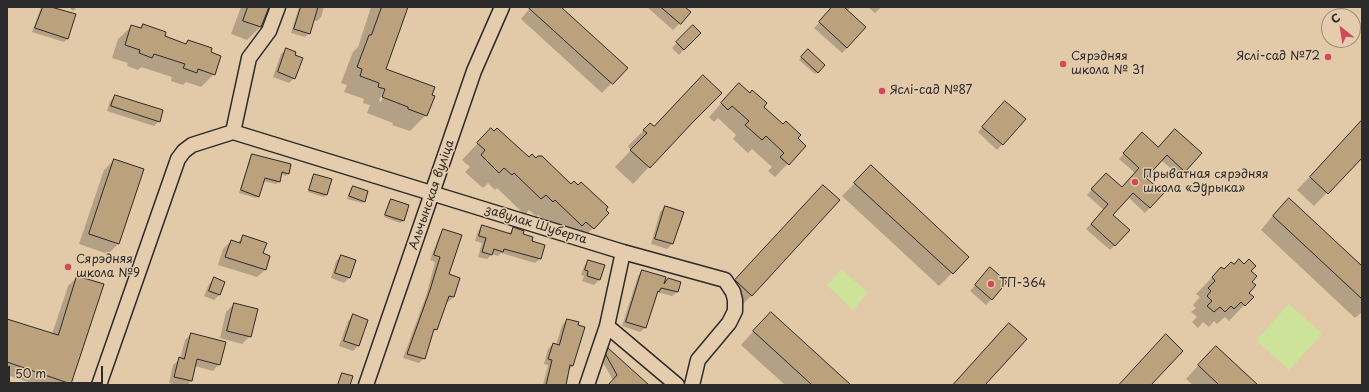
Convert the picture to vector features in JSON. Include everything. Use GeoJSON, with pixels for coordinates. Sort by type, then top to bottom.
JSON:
{"type":"FeatureCollection","features":[{"type":"Feature","properties":{"kind":"street"},"geometry":{"type":"LineString","coordinates":[[99,385],[178,159],[184,151],[192,145],[233,132],[248,58],[269,31],[278,7]]}},
{"type":"Feature","properties":{"kind":"street","name":"Альчынская вуліца"},"geometry":{"type":"LineString","coordinates":[[366,385],[474,71],[502,7]]}},
{"type":"Feature","properties":{"kind":"street","name":"завулак Шуберта"},"geometry":{"type":"LineString","coordinates":[[233,132],[623,252],[725,280],[733,292],[735,311],[729,323],[698,360],[692,385]]}},
{"type":"Feature","properties":{"kind":"street"},"geometry":{"type":"LineString","coordinates":[[587,385],[606,326],[623,252]]}},
{"type":"Feature","properties":{"kind":"street"},"geometry":{"type":"LineString","coordinates":[[606,326],[677,385]]}},
{"type":"Feature","properties":{"kind":"green space"},"geometry":{"type":"Polygon","coordinates":[[[842,269],[868,293],[853,310],[827,285],[842,269]]]}},
{"type":"Feature","properties":{"kind":"green space"},"geometry":{"type":"Polygon","coordinates":[[[1289,304],[1322,334],[1289,370],[1256,340],[1289,304]]]}},
{"type":"Feature","properties":{"kind":"building"},"geometry":{"type":"Polygon","coordinates":[[[43,7],[51,7],[76,14],[68,39],[35,28],[43,7]]]}},
{"type":"Feature","properties":{"kind":"building"},"geometry":{"type":"Polygon","coordinates":[[[248,7],[269,7],[261,27],[243,21],[248,7]]]}},
{"type":"Feature","properties":{"kind":"building"},"geometry":{"type":"Polygon","coordinates":[[[301,7],[318,7],[310,34],[294,29],[301,7]]]}},
{"type":"Feature","properties":{"kind":"building"},"geometry":{"type":"Polygon","coordinates":[[[382,7],[408,7],[386,69],[435,87],[432,95],[435,96],[427,116],[382,97],[385,89],[378,87],[379,83],[360,76],[362,69],[357,67],[369,35],[371,35],[382,7]]]}},
{"type":"Feature","properties":{"kind":"building"},"geometry":{"type":"Polygon","coordinates":[[[528,7],[561,7],[628,68],[613,84],[528,7]]]}},
{"type":"Feature","properties":{"kind":"building"},"geometry":{"type":"Polygon","coordinates":[[[661,7],[685,7],[691,12],[681,24],[661,7]]]}},
{"type":"Feature","properties":{"kind":"building"},"geometry":{"type":"Polygon","coordinates":[[[832,7],[844,7],[866,27],[847,48],[819,22],[832,7]]]}},
{"type":"Feature","properties":{"kind":"building"},"geometry":{"type":"Polygon","coordinates":[[[143,24],[166,32],[165,36],[186,44],[188,40],[212,48],[211,52],[221,56],[215,75],[198,69],[197,73],[183,68],[185,64],[154,54],[152,58],[139,53],[140,50],[125,45],[131,25],[141,28],[143,24]]]}},
{"type":"Feature","properties":{"kind":"building"},"geometry":{"type":"Polygon","coordinates":[[[693,25],[701,33],[684,50],[676,42],[693,25]]]}},
{"type":"Feature","properties":{"kind":"building"},"geometry":{"type":"Polygon","coordinates":[[[286,48],[296,52],[295,55],[303,58],[295,79],[278,72],[286,48]]]}},
{"type":"Feature","properties":{"kind":"building"},"geometry":{"type":"Polygon","coordinates":[[[808,49],[825,65],[818,73],[801,57],[808,49]]]}},
{"type":"Feature","properties":{"kind":"building"},"geometry":{"type":"Polygon","coordinates":[[[703,75],[722,93],[650,168],[630,150],[647,133],[643,130],[650,123],[654,126],[703,75]]]}},
{"type":"Feature","properties":{"kind":"building"},"geometry":{"type":"Polygon","coordinates":[[[739,83],[750,93],[752,90],[767,103],[764,107],[783,124],[786,121],[801,135],[798,138],[806,146],[789,165],[780,157],[784,153],[766,136],[762,140],[745,125],[749,121],[732,106],[728,110],[721,103],[739,83]]]}},
{"type":"Feature","properties":{"kind":"building"},"geometry":{"type":"Polygon","coordinates":[[[115,95],[163,110],[160,122],[111,106],[115,95]]]}},
{"type":"Feature","properties":{"kind":"building"},"geometry":{"type":"Polygon","coordinates":[[[1005,101],[1026,119],[1003,145],[982,127],[1005,101]]]}},
{"type":"Feature","properties":{"kind":"building"},"geometry":{"type":"Polygon","coordinates":[[[1362,120],[1362,158],[1328,194],[1310,177],[1362,120]]]}},
{"type":"Feature","properties":{"kind":"building"},"geometry":{"type":"Polygon","coordinates":[[[491,128],[494,131],[497,128],[529,157],[532,154],[536,158],[538,156],[542,156],[571,184],[574,181],[578,185],[581,182],[608,207],[606,210],[609,213],[594,229],[586,222],[582,226],[555,200],[553,202],[546,195],[541,199],[514,173],[512,175],[504,168],[499,173],[481,155],[485,150],[477,143],[491,128]]]}},
{"type":"Feature","properties":{"kind":"building"},"geometry":{"type":"Polygon","coordinates":[[[1175,129],[1202,153],[1185,172],[1167,155],[1146,178],[1164,193],[1150,208],[1133,193],[1113,215],[1130,230],[1115,246],[1091,224],[1108,204],[1091,189],[1106,173],[1122,187],[1139,168],[1123,153],[1142,132],[1158,147],[1175,129]]]}},
{"type":"Feature","properties":{"kind":"building"},"geometry":{"type":"Polygon","coordinates":[[[252,154],[291,164],[289,174],[282,172],[280,182],[265,178],[259,197],[241,190],[252,154]]]}},
{"type":"Feature","properties":{"kind":"building"},"geometry":{"type":"Polygon","coordinates":[[[114,159],[144,169],[119,244],[89,234],[114,159]]]}},
{"type":"Feature","properties":{"kind":"building"},"geometry":{"type":"Polygon","coordinates":[[[871,165],[969,257],[953,274],[854,183],[871,165]]]}},
{"type":"Feature","properties":{"kind":"building"},"geometry":{"type":"Polygon","coordinates":[[[314,174],[332,179],[327,195],[309,190],[314,174]]]}},
{"type":"Feature","properties":{"kind":"building"},"geometry":{"type":"Polygon","coordinates":[[[823,185],[840,200],[752,296],[735,280],[823,185]]]}},
{"type":"Feature","properties":{"kind":"building"},"geometry":{"type":"Polygon","coordinates":[[[353,186],[368,191],[365,202],[349,196],[353,186]]]}},
{"type":"Feature","properties":{"kind":"building"},"geometry":{"type":"Polygon","coordinates":[[[1289,198],[1362,266],[1362,299],[1273,216],[1289,198]]]}},
{"type":"Feature","properties":{"kind":"building"},"geometry":{"type":"Polygon","coordinates":[[[391,199],[409,205],[404,221],[385,215],[391,199]]]}},
{"type":"Feature","properties":{"kind":"building"},"geometry":{"type":"Polygon","coordinates":[[[665,206],[684,212],[673,244],[655,239],[665,206]]]}},
{"type":"Feature","properties":{"kind":"building"},"geometry":{"type":"Polygon","coordinates":[[[482,225],[511,234],[513,227],[524,231],[523,234],[533,237],[532,241],[545,245],[541,259],[504,249],[503,252],[494,249],[492,255],[482,252],[486,238],[479,236],[482,225]]]}},
{"type":"Feature","properties":{"kind":"building"},"geometry":{"type":"Polygon","coordinates":[[[443,229],[462,235],[449,274],[460,278],[454,297],[449,296],[437,330],[434,329],[425,359],[407,354],[440,257],[434,255],[443,229]]]}},
{"type":"Feature","properties":{"kind":"building"},"geometry":{"type":"Polygon","coordinates":[[[243,235],[267,243],[263,253],[270,256],[266,270],[225,257],[231,240],[240,243],[243,235]]]}},
{"type":"Feature","properties":{"kind":"building"},"geometry":{"type":"Polygon","coordinates":[[[341,255],[356,260],[350,278],[335,273],[341,255]]]}},
{"type":"Feature","properties":{"kind":"building"},"geometry":{"type":"Polygon","coordinates":[[[1239,259],[1244,264],[1249,259],[1256,266],[1251,271],[1257,276],[1252,282],[1256,285],[1249,293],[1254,297],[1245,306],[1241,302],[1234,309],[1231,306],[1225,312],[1220,307],[1214,312],[1207,306],[1212,301],[1207,296],[1211,291],[1208,288],[1215,281],[1212,277],[1221,267],[1224,269],[1231,262],[1234,264],[1239,259]]]}},
{"type":"Feature","properties":{"kind":"building"},"geometry":{"type":"Polygon","coordinates":[[[588,260],[605,265],[600,280],[587,276],[588,271],[585,270],[588,260]]]}},
{"type":"Feature","properties":{"kind":"building","name":"ТП-364"},"geometry":{"type":"Polygon","coordinates":[[[990,267],[1007,282],[992,300],[975,285],[990,267]]]}},
{"type":"Feature","properties":{"kind":"building"},"geometry":{"type":"Polygon","coordinates":[[[642,270],[666,277],[664,284],[668,278],[681,282],[678,292],[661,288],[659,292],[658,291],[646,328],[626,322],[642,270]]]}},
{"type":"Feature","properties":{"kind":"building"},"geometry":{"type":"Polygon","coordinates":[[[77,276],[104,284],[71,384],[7,362],[7,319],[58,335],[77,276]]]}},
{"type":"Feature","properties":{"kind":"building"},"geometry":{"type":"Polygon","coordinates":[[[214,277],[225,282],[220,295],[209,291],[214,277]]]}},
{"type":"Feature","properties":{"kind":"building"},"geometry":{"type":"Polygon","coordinates":[[[234,303],[258,309],[251,337],[227,331],[234,303]]]}},
{"type":"Feature","properties":{"kind":"building"},"geometry":{"type":"Polygon","coordinates":[[[771,312],[851,385],[812,385],[753,331],[771,312]]]}},
{"type":"Feature","properties":{"kind":"building"},"geometry":{"type":"Polygon","coordinates":[[[353,314],[368,320],[359,346],[344,341],[353,314]]]}},
{"type":"Feature","properties":{"kind":"building"},"geometry":{"type":"Polygon","coordinates":[[[567,319],[579,322],[578,325],[585,327],[573,366],[570,365],[566,385],[546,385],[552,360],[548,359],[553,343],[559,345],[567,319]]]}},
{"type":"Feature","properties":{"kind":"building"},"geometry":{"type":"Polygon","coordinates":[[[1009,323],[1027,339],[985,385],[953,385],[1009,323]]]}},
{"type":"Feature","properties":{"kind":"building"},"geometry":{"type":"Polygon","coordinates":[[[191,333],[226,342],[220,365],[197,359],[192,381],[174,377],[179,357],[184,359],[191,333]]]}},
{"type":"Feature","properties":{"kind":"building"},"geometry":{"type":"Polygon","coordinates":[[[1166,334],[1183,351],[1151,385],[1119,385],[1166,334]]]}},
{"type":"Feature","properties":{"kind":"building"},"geometry":{"type":"Polygon","coordinates":[[[1216,346],[1258,385],[1219,385],[1198,365],[1216,346]]]}},
{"type":"Feature","properties":{"kind":"building"},"geometry":{"type":"Polygon","coordinates":[[[608,348],[649,385],[608,385],[617,375],[606,355],[608,348]]]}},
{"type":"Feature","properties":{"kind":"building"},"geometry":{"type":"Polygon","coordinates":[[[342,373],[353,376],[350,385],[338,385],[342,373]]]}},
{"type":"Feature","properties":{"kind":"place","name":"Яслі-сад №72"},"geometry":{"type":"Point","coordinates":[1328,57]}},
{"type":"Feature","properties":{"kind":"place","name":"Сярэдняя школа № 31"},"geometry":{"type":"Point","coordinates":[1063,64]}},
{"type":"Feature","properties":{"kind":"place","name":"Яслі-сад №87"},"geometry":{"type":"Point","coordinates":[882,91]}},
{"type":"Feature","properties":{"kind":"place","name":"Прыватная сярэдняя школа «Эўрыка»"},"geometry":{"type":"Point","coordinates":[1135,182]}},
{"type":"Feature","properties":{"kind":"place","name":"Сярэдняя школа №9"},"geometry":{"type":"Point","coordinates":[68,267]}},
{"type":"Feature","properties":{"kind":"place","name":"ТП-364"},"geometry":{"type":"Point","coordinates":[991,284]}}]}
